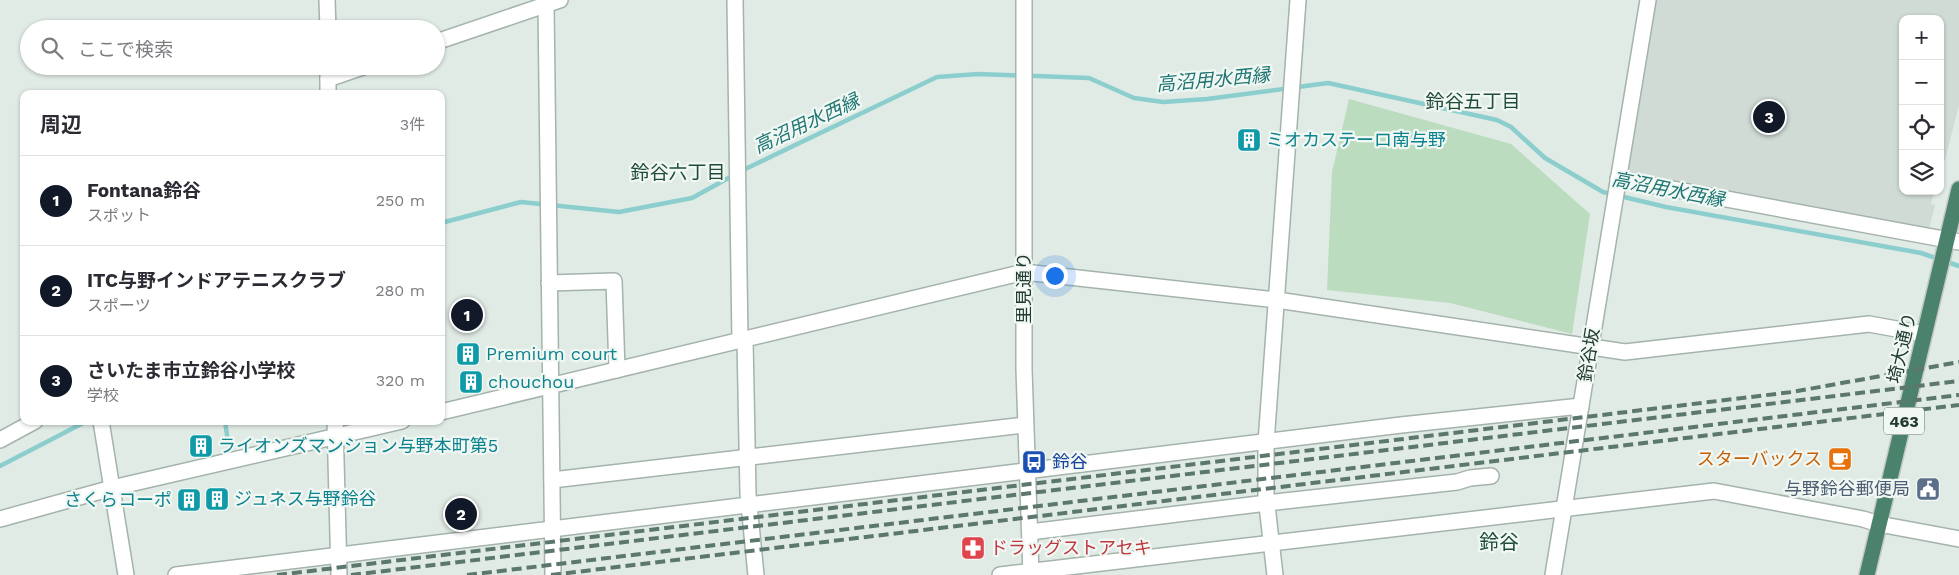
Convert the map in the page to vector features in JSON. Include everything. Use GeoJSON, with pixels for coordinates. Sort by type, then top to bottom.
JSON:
{"type":"FeatureCollection","features":[{"type":"Feature","properties":{"kind":"highway","name":"埼大通り"},"geometry":{"type":"LineString","coordinates":[[1867,575],[1940,267],[1950,243],[1959,189]]}},
{"type":"Feature","properties":{"kind":"street"},"geometry":{"type":"LineString","coordinates":[[327,0],[328,20]]}},
{"type":"Feature","properties":{"kind":"street"},"geometry":{"type":"LineString","coordinates":[[735,0],[737,164],[743,340],[750,458],[750,506],[756,575]]}},
{"type":"Feature","properties":{"kind":"street","name":"里見通り"},"geometry":{"type":"LineString","coordinates":[[1024,0],[1025,425],[1031,573]]}},
{"type":"Feature","properties":{"kind":"street"},"geometry":{"type":"LineString","coordinates":[[1275,575],[1267,503],[1266,442],[1298,0]]}},
{"type":"Feature","properties":{"kind":"street","name":"鈴谷坂"},"geometry":{"type":"LineString","coordinates":[[1552,575],[1648,0]]}},
{"type":"Feature","properties":{"kind":"street"},"geometry":{"type":"LineString","coordinates":[[445,39],[553,2],[548,206],[553,575]]}},
{"type":"Feature","properties":{"kind":"street"},"geometry":{"type":"LineString","coordinates":[[328,80],[342,75]]}},
{"type":"Feature","properties":{"kind":"street"},"geometry":{"type":"LineString","coordinates":[[1617,190],[1950,243]]}},
{"type":"Feature","properties":{"kind":"street"},"geometry":{"type":"LineString","coordinates":[[445,411],[1024,272],[1277,300],[1625,352],[1869,324],[1924,334]]}},
{"type":"Feature","properties":{"kind":"street"},"geometry":{"type":"LineString","coordinates":[[549,283],[614,281],[617,370]]}},
{"type":"Feature","properties":{"kind":"street"},"geometry":{"type":"LineString","coordinates":[[176,575],[1266,442],[1581,406]]}},
{"type":"Feature","properties":{"kind":"street"},"geometry":{"type":"LineString","coordinates":[[0,440],[28,425]]}},
{"type":"Feature","properties":{"kind":"street"},"geometry":{"type":"LineString","coordinates":[[102,425],[126,575]]}},
{"type":"Feature","properties":{"kind":"street"},"geometry":{"type":"LineString","coordinates":[[335,425],[339,575]]}},
{"type":"Feature","properties":{"kind":"street"},"geometry":{"type":"LineString","coordinates":[[0,518],[112,488],[386,425]]}},
{"type":"Feature","properties":{"kind":"street"},"geometry":{"type":"LineString","coordinates":[[552,480],[1025,425]]}},
{"type":"Feature","properties":{"kind":"street"},"geometry":{"type":"LineString","coordinates":[[1030,532],[1458,482],[1470,478],[1491,476]]}},
{"type":"Feature","properties":{"kind":"street"},"geometry":{"type":"LineString","coordinates":[[1000,575],[1031,573],[1714,491],[1959,539]]}},
{"type":"Feature","properties":{"kind":"shaded area"},"geometry":{"type":"Polygon","coordinates":[[[1654,0],[1959,0],[1959,105],[1945,160],[1944,15],[1899,15],[1899,195],[1933,195],[1931,204],[1935,205],[1929,229],[1631,175],[1627,169],[1654,0]]]}},
{"type":"Feature","properties":{"kind":"green space"},"geometry":{"type":"Polygon","coordinates":[[[1349,99],[1511,144],[1590,214],[1572,334],[1450,303],[1327,290],[1332,172],[1349,99]]]}},
{"type":"Feature","properties":{"kind":"waterway","name":"高沼用水西縁"},"geometry":{"type":"LineString","coordinates":[[741,171],[937,77],[978,74],[1089,78],[1134,98],[1163,102],[1207,99],[1328,83],[1497,120],[1511,127],[1545,158],[1603,192],[1666,207],[1921,253],[1959,266]]}},
{"type":"Feature","properties":{"kind":"waterway","name":"高沼用水西縁"},"geometry":{"type":"LineString","coordinates":[[445,222],[521,202],[619,212],[692,198],[734,175]]}},
{"type":"Feature","properties":{"kind":"waterway","name":"高沼用水西縁"},"geometry":{"type":"LineString","coordinates":[[0,466],[79,425]]}},
{"type":"Feature","properties":{"kind":"waterway"},"geometry":{"type":"LineString","coordinates":[[226,425],[230,456]]}},
{"type":"Feature","properties":{"kind":"railway"},"geometry":{"type":"LineString","coordinates":[[277,575],[1792,392],[1959,362]]}},
{"type":"Feature","properties":{"kind":"railway"},"geometry":{"type":"LineString","coordinates":[[351,575],[1959,381]]}},
{"type":"Feature","properties":{"kind":"railway"},"geometry":{"type":"LineString","coordinates":[[467,575],[1959,395]]}},
{"type":"Feature","properties":{"kind":"railway"},"geometry":{"type":"LineString","coordinates":[[551,575],[1959,405]]}},
{"type":"Feature","properties":{"kind":"place","name":"さいたま市立鈴谷小学校"},"geometry":{"type":"Point","coordinates":[1769,117]}},
{"type":"Feature","properties":{"kind":"place","name":"ミオカステーロ南与野"},"geometry":{"type":"Point","coordinates":[1249,140]}},
{"type":"Feature","properties":{"kind":"place","name":"Fontana鈴谷"},"geometry":{"type":"Point","coordinates":[467,315]}},
{"type":"Feature","properties":{"kind":"place","name":"Premium court"},"geometry":{"type":"Point","coordinates":[468,354]}},
{"type":"Feature","properties":{"kind":"place","name":"chouchou"},"geometry":{"type":"Point","coordinates":[471,382]}},
{"type":"Feature","properties":{"kind":"place","name":"ライオンズマンション与野本町第5"},"geometry":{"type":"Point","coordinates":[201,446]}},
{"type":"Feature","properties":{"kind":"place","name":"スターバックス"},"geometry":{"type":"Point","coordinates":[1840,459]}},
{"type":"Feature","properties":{"kind":"place","name":"鈴谷"},"geometry":{"type":"Point","coordinates":[1034,462]}},
{"type":"Feature","properties":{"kind":"place","name":"与野鈴谷郵便局"},"geometry":{"type":"Point","coordinates":[1928,489]}},
{"type":"Feature","properties":{"kind":"place","name":"ジュネス与野鈴谷"},"geometry":{"type":"Point","coordinates":[217,499]}},
{"type":"Feature","properties":{"kind":"place","name":"さくらコーポ"},"geometry":{"type":"Point","coordinates":[189,500]}},
{"type":"Feature","properties":{"kind":"place","name":"ITC与野インドアテニスクラブ"},"geometry":{"type":"Point","coordinates":[461,514]}},
{"type":"Feature","properties":{"kind":"place","name":"ドラッグストアセキ"},"geometry":{"type":"Point","coordinates":[973,548]}},
{"type":"Feature","properties":{"kind":"district","name":"鈴谷五丁目"},"geometry":{"type":"Point","coordinates":[1473,101]}},
{"type":"Feature","properties":{"kind":"district","name":"鈴谷六丁目"},"geometry":{"type":"Point","coordinates":[678,172]}},
{"type":"Feature","properties":{"kind":"district","name":"鈴谷"},"geometry":{"type":"Point","coordinates":[1499,542]}}]}
